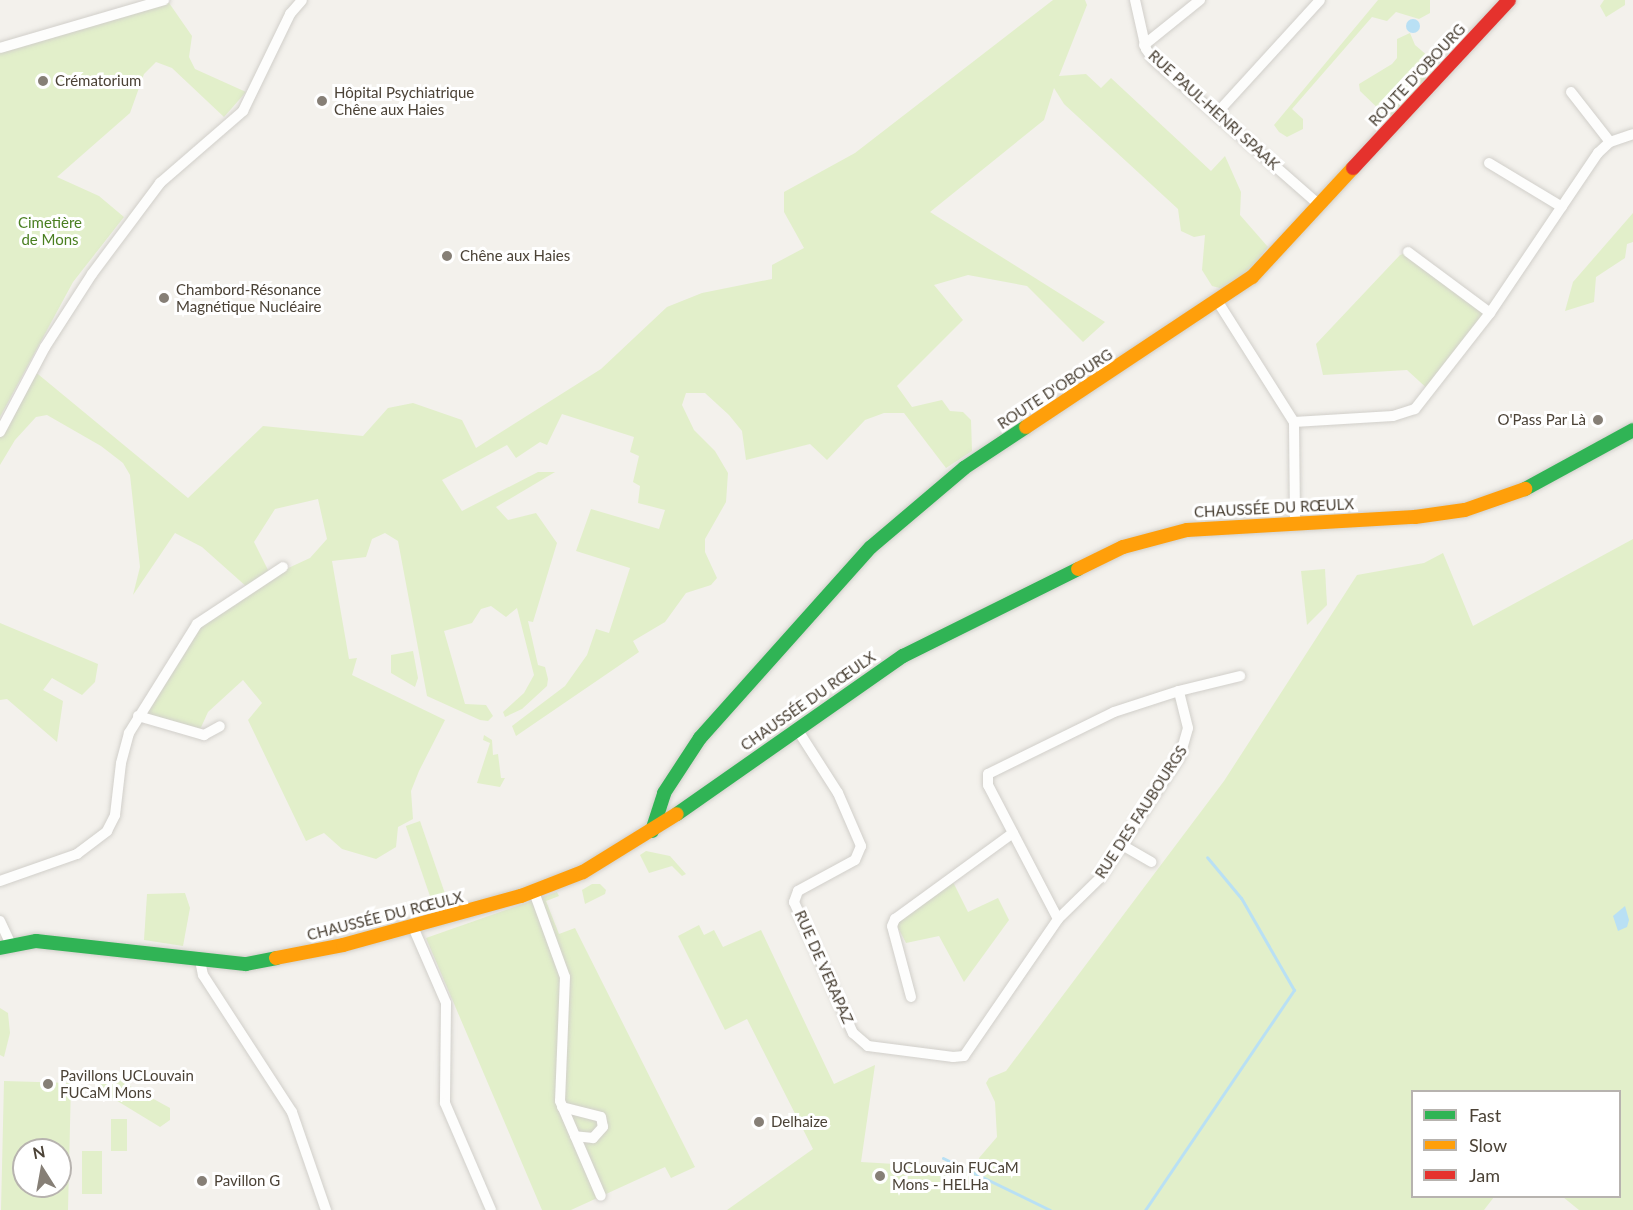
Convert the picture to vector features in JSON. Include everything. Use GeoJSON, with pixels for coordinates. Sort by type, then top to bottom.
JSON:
{"type":"FeatureCollection","features":[{"type":"Feature","properties":{"kind":"main road","name":"ROUTE D'OBOURG"},"geometry":{"type":"LineString","coordinates":[[652,831],[664,794],[700,738],[826,595],[897,523],[964,468],[1218,302],[1261,268],[1509,0]]}},
{"type":"Feature","properties":{"kind":"main road","name":"CHAUSSÉE DU RŒULX"},"geometry":{"type":"LineString","coordinates":[[6,946],[36,941],[232,964],[267,961],[413,927],[534,892],[602,862],[652,831],[903,656],[1123,548],[1187,530],[1415,517],[1473,508],[1520,491],[1633,430]]}},
{"type":"Feature","properties":{"kind":"street"},"geometry":{"type":"LineString","coordinates":[[0,48],[164,0]]}},
{"type":"Feature","properties":{"kind":"street"},"geometry":{"type":"LineString","coordinates":[[0,432],[45,347],[92,274],[160,183],[243,111],[290,14],[302,0]]}},
{"type":"Feature","properties":{"kind":"street","name":"RUE PAUL-HENRI SPAAK"},"geometry":{"type":"LineString","coordinates":[[1135,0],[1144,45],[1153,59],[1319,205]]}},
{"type":"Feature","properties":{"kind":"street"},"geometry":{"type":"LineString","coordinates":[[1144,45],[1200,0]]}},
{"type":"Feature","properties":{"kind":"street"},"geometry":{"type":"LineString","coordinates":[[1216,114],[1320,0]]}},
{"type":"Feature","properties":{"kind":"street"},"geometry":{"type":"LineString","coordinates":[[1571,92],[1610,142]]}},
{"type":"Feature","properties":{"kind":"street"},"geometry":{"type":"LineString","coordinates":[[1294,422],[1393,416],[1415,409],[1490,313],[1598,153],[1610,142],[1633,134]]}},
{"type":"Feature","properties":{"kind":"street"},"geometry":{"type":"LineString","coordinates":[[1489,163],[1562,207]]}},
{"type":"Feature","properties":{"kind":"street"},"geometry":{"type":"LineString","coordinates":[[1408,252],[1490,313]]}},
{"type":"Feature","properties":{"kind":"street"},"geometry":{"type":"LineString","coordinates":[[1218,302],[1294,422],[1295,523]]}},
{"type":"Feature","properties":{"kind":"street"},"geometry":{"type":"LineString","coordinates":[[0,881],[76,854],[107,831],[115,815],[126,744],[138,716],[197,624],[284,567]]}},
{"type":"Feature","properties":{"kind":"street"},"geometry":{"type":"LineString","coordinates":[[1058,919],[988,785],[988,774],[1114,712],[1179,691],[1240,676]]}},
{"type":"Feature","properties":{"kind":"street","name":"RUE DES FAUBOURGS"},"geometry":{"type":"LineString","coordinates":[[964,1056],[1058,919],[1100,878],[1185,746],[1188,728],[1179,691]]}},
{"type":"Feature","properties":{"kind":"street"},"geometry":{"type":"LineString","coordinates":[[138,716],[204,735],[220,726]]}},
{"type":"Feature","properties":{"kind":"street","name":"RUE DE VERAPAZ"},"geometry":{"type":"LineString","coordinates":[[797,729],[838,793],[861,846],[855,860],[798,891],[794,902],[853,1033],[868,1046],[964,1056]]}},
{"type":"Feature","properties":{"kind":"street"},"geometry":{"type":"LineString","coordinates":[[911,997],[892,926],[895,919],[1013,832]]}},
{"type":"Feature","properties":{"kind":"street"},"geometry":{"type":"LineString","coordinates":[[1122,845],[1151,862]]}},
{"type":"Feature","properties":{"kind":"street"},"geometry":{"type":"LineString","coordinates":[[534,892],[565,977],[559,1094],[562,1107],[602,1196]]}},
{"type":"Feature","properties":{"kind":"street"},"geometry":{"type":"LineString","coordinates":[[0,921],[6,946]]}},
{"type":"Feature","properties":{"kind":"street"},"geometry":{"type":"LineString","coordinates":[[413,927],[446,1003],[445,1103],[491,1210]]}},
{"type":"Feature","properties":{"kind":"street"},"geometry":{"type":"LineString","coordinates":[[200,960],[203,975],[292,1112],[326,1210]]}},
{"type":"Feature","properties":{"kind":"street"},"geometry":{"type":"LineString","coordinates":[[562,1107],[601,1117],[603,1127],[594,1138],[575,1136]]}},
{"type":"Feature","properties":{"kind":"green space","name":"Cimetière de Mons"},"geometry":{"type":"Polygon","coordinates":[[[167,0],[192,36],[189,57],[195,69],[246,92],[224,117],[172,68],[156,62],[144,74],[130,113],[57,177],[99,196],[124,217],[73,282],[0,417],[0,48],[167,0]]]}},
{"type":"Feature","properties":{"kind":"green space"},"geometry":{"type":"Polygon","coordinates":[[[1053,0],[1085,0],[1087,5],[1059,76],[1086,74],[1101,88],[1111,78],[1211,171],[1225,156],[1241,192],[1240,215],[1268,247],[1248,273],[1223,289],[1212,286],[1202,270],[1205,235],[1194,237],[1181,231],[1178,209],[1064,104],[1054,88],[1044,120],[930,212],[1105,322],[1083,342],[1027,286],[968,275],[934,285],[963,320],[897,386],[912,407],[942,400],[950,411],[963,412],[971,420],[972,451],[946,468],[904,413],[884,413],[865,420],[827,460],[810,444],[746,460],[742,431],[729,415],[705,393],[686,393],[682,405],[694,430],[715,451],[728,473],[726,502],[705,539],[705,552],[717,578],[711,585],[686,593],[665,622],[633,641],[639,652],[516,736],[512,726],[565,686],[587,655],[596,629],[609,633],[630,568],[576,551],[591,509],[659,529],[665,510],[638,503],[640,486],[633,482],[639,456],[630,452],[634,437],[562,414],[547,445],[540,442],[516,458],[507,445],[442,480],[462,511],[538,472],[555,472],[496,507],[508,520],[536,513],[557,543],[533,622],[528,621],[538,665],[545,667],[547,686],[522,709],[505,717],[503,712],[524,693],[534,675],[517,608],[506,617],[491,606],[481,609],[472,623],[444,631],[465,704],[486,705],[493,716],[488,721],[480,720],[427,696],[398,541],[385,533],[372,539],[366,557],[332,561],[349,659],[357,658],[352,675],[445,720],[411,791],[413,819],[398,827],[396,847],[376,859],[342,849],[324,833],[306,841],[248,720],[262,703],[243,680],[208,712],[198,734],[138,716],[197,624],[248,588],[202,547],[175,533],[133,595],[140,567],[130,475],[123,463],[101,446],[47,415],[36,417],[15,440],[0,465],[0,432],[33,370],[188,498],[263,426],[363,436],[388,408],[413,403],[462,420],[476,448],[601,369],[667,307],[702,293],[772,279],[772,265],[804,248],[784,212],[784,192],[855,153],[1053,0]],[[318,499],[275,509],[254,542],[271,576],[310,558],[327,539],[318,499]]]}},
{"type":"Feature","properties":{"kind":"green space"},"geometry":{"type":"Polygon","coordinates":[[[1378,0],[1430,0],[1430,13],[1419,19],[1396,12],[1387,21],[1372,17],[1292,109],[1303,119],[1303,129],[1287,137],[1279,132],[1274,125],[1378,0]]]}},
{"type":"Feature","properties":{"kind":"green space"},"geometry":{"type":"Polygon","coordinates":[[[1604,0],[1625,0],[1625,5],[1606,17],[1600,6],[1604,0]]]}},
{"type":"Feature","properties":{"kind":"green space"},"geometry":{"type":"Polygon","coordinates":[[[1410,33],[1415,45],[1435,62],[1436,69],[1395,116],[1387,117],[1360,91],[1359,84],[1392,64],[1397,58],[1397,39],[1410,33]]]}},
{"type":"Feature","properties":{"kind":"green space"},"geometry":{"type":"Polygon","coordinates":[[[1633,213],[1633,242],[1627,244],[1625,258],[1596,277],[1594,302],[1565,311],[1573,282],[1633,213]]]}},
{"type":"Feature","properties":{"kind":"green space"},"geometry":{"type":"Polygon","coordinates":[[[1408,252],[1490,313],[1431,392],[1407,370],[1323,375],[1316,344],[1400,255],[1408,252]]]}},
{"type":"Feature","properties":{"kind":"green space"},"geometry":{"type":"Polygon","coordinates":[[[1633,539],[1633,1210],[1579,1210],[1564,1198],[1621,1198],[1621,1090],[1411,1090],[1411,1198],[1493,1198],[1484,1210],[727,1210],[813,1149],[747,1019],[725,1030],[678,936],[699,925],[704,935],[714,930],[723,947],[761,930],[834,1084],[875,1065],[861,1162],[979,1169],[979,1158],[997,1137],[995,1102],[986,1083],[989,1078],[1006,1071],[1224,781],[1357,575],[1424,563],[1443,553],[1473,626],[1633,539]]]}},
{"type":"Feature","properties":{"kind":"green space"},"geometry":{"type":"Polygon","coordinates":[[[1325,569],[1327,605],[1307,625],[1301,571],[1325,569]]]}},
{"type":"Feature","properties":{"kind":"green space"},"geometry":{"type":"Polygon","coordinates":[[[0,623],[98,664],[95,682],[82,695],[52,678],[43,690],[63,701],[57,742],[7,699],[0,700],[0,623]]]}},
{"type":"Feature","properties":{"kind":"green space"},"geometry":{"type":"Polygon","coordinates":[[[413,651],[418,678],[415,687],[391,673],[391,655],[413,651]]]}},
{"type":"Feature","properties":{"kind":"green space"},"geometry":{"type":"Polygon","coordinates":[[[484,735],[492,740],[493,755],[498,754],[501,778],[505,778],[500,787],[477,783],[490,743],[483,740],[484,735]]]}},
{"type":"Feature","properties":{"kind":"green space"},"geometry":{"type":"Polygon","coordinates":[[[420,821],[449,906],[435,911],[406,826],[420,821]]]}},
{"type":"Feature","properties":{"kind":"green space"},"geometry":{"type":"Polygon","coordinates":[[[646,851],[670,856],[686,874],[682,876],[672,866],[649,873],[640,855],[646,851]]]}},
{"type":"Feature","properties":{"kind":"green space"},"geometry":{"type":"Polygon","coordinates":[[[952,880],[968,912],[998,898],[1009,920],[964,982],[939,936],[906,943],[896,924],[952,880]]]}},
{"type":"Feature","properties":{"kind":"green space"},"geometry":{"type":"Polygon","coordinates":[[[592,884],[600,884],[606,890],[605,894],[585,904],[582,890],[592,884]]]}},
{"type":"Feature","properties":{"kind":"green space"},"geometry":{"type":"Polygon","coordinates":[[[557,892],[559,896],[546,901],[559,934],[575,928],[695,1167],[671,1178],[665,1167],[571,1210],[542,1210],[426,938],[557,892]]]}},
{"type":"Feature","properties":{"kind":"green space"},"geometry":{"type":"Polygon","coordinates":[[[185,893],[190,908],[183,946],[144,940],[147,894],[185,893]]]}},
{"type":"Feature","properties":{"kind":"green space"},"geometry":{"type":"Polygon","coordinates":[[[0,1008],[8,1013],[10,1033],[4,1057],[0,1055],[0,1008]]]}},
{"type":"Feature","properties":{"kind":"green space"},"geometry":{"type":"Polygon","coordinates":[[[108,1074],[170,1108],[170,1120],[160,1127],[96,1088],[100,1076],[108,1074]]]}},
{"type":"Feature","properties":{"kind":"green space"},"geometry":{"type":"Polygon","coordinates":[[[4,1081],[71,1083],[70,1138],[12,1138],[12,1198],[68,1198],[68,1210],[1,1210],[4,1081]]]}},
{"type":"Feature","properties":{"kind":"green space"},"geometry":{"type":"Polygon","coordinates":[[[111,1119],[127,1119],[127,1151],[111,1151],[111,1119]]]}},
{"type":"Feature","properties":{"kind":"green space"},"geometry":{"type":"Polygon","coordinates":[[[82,1151],[102,1151],[102,1194],[82,1194],[82,1151]]]}},
{"type":"Feature","properties":{"kind":"water"},"geometry":{"type":"Polygon","coordinates":[[[1413,19],[1418,21],[1420,26],[1418,31],[1413,33],[1408,31],[1406,26],[1408,21],[1413,19]]]}},
{"type":"Feature","properties":{"kind":"water"},"geometry":{"type":"Polygon","coordinates":[[[1625,906],[1629,920],[1627,927],[1618,931],[1613,916],[1625,906]]]}},
{"type":"Feature","properties":{"kind":"waterway"},"geometry":{"type":"LineString","coordinates":[[1145,1210],[1294,990],[1241,898],[1207,857]]}},
{"type":"Feature","properties":{"kind":"waterway"},"geometry":{"type":"LineString","coordinates":[[943,1158],[1050,1210]]}},
{"type":"Feature","properties":{"kind":"traffic: fast"},"geometry":{"type":"LineString","coordinates":[[652,831],[664,793],[700,738],[871,547],[964,468],[1026,427]]}},
{"type":"Feature","properties":{"kind":"traffic: fast"},"geometry":{"type":"LineString","coordinates":[[1525,489],[1633,430]]}},
{"type":"Feature","properties":{"kind":"traffic: fast"},"geometry":{"type":"LineString","coordinates":[[677,814],[903,656],[1078,569]]}},
{"type":"Feature","properties":{"kind":"traffic: fast"},"geometry":{"type":"LineString","coordinates":[[0,948],[36,941],[246,964],[276,958]]}},
{"type":"Feature","properties":{"kind":"traffic: slow"},"geometry":{"type":"LineString","coordinates":[[1026,427],[1252,277],[1353,168]]}},
{"type":"Feature","properties":{"kind":"traffic: slow"},"geometry":{"type":"LineString","coordinates":[[1078,569],[1123,547],[1187,530],[1415,517],[1465,510],[1525,489]]}},
{"type":"Feature","properties":{"kind":"traffic: slow"},"geometry":{"type":"LineString","coordinates":[[276,958],[343,945],[521,896],[583,872],[677,814]]}},
{"type":"Feature","properties":{"kind":"traffic: jam"},"geometry":{"type":"LineString","coordinates":[[1353,168],[1509,0]]}},
{"type":"Feature","properties":{"kind":"place","name":"Crématorium"},"geometry":{"type":"Point","coordinates":[43,81]}},
{"type":"Feature","properties":{"kind":"place","name":"Hôpital Psychiatrique Chêne aux Haies"},"geometry":{"type":"Point","coordinates":[322,101]}},
{"type":"Feature","properties":{"kind":"place","name":"Chêne aux Haies"},"geometry":{"type":"Point","coordinates":[447,256]}},
{"type":"Feature","properties":{"kind":"place","name":"Chambord-Résonance Magnétique Nucléaire"},"geometry":{"type":"Point","coordinates":[164,298]}},
{"type":"Feature","properties":{"kind":"place","name":"O'Pass Par Là"},"geometry":{"type":"Point","coordinates":[1598,420]}},
{"type":"Feature","properties":{"kind":"place","name":"Pavillons UCLouvain FUCaM Mons"},"geometry":{"type":"Point","coordinates":[48,1084]}},
{"type":"Feature","properties":{"kind":"place","name":"Delhaize"},"geometry":{"type":"Point","coordinates":[759,1122]}},
{"type":"Feature","properties":{"kind":"place","name":"UCLouvain FUCaM Mons - HELHa"},"geometry":{"type":"Point","coordinates":[880,1176]}},
{"type":"Feature","properties":{"kind":"place","name":"Pavillon G"},"geometry":{"type":"Point","coordinates":[202,1181]}}]}
